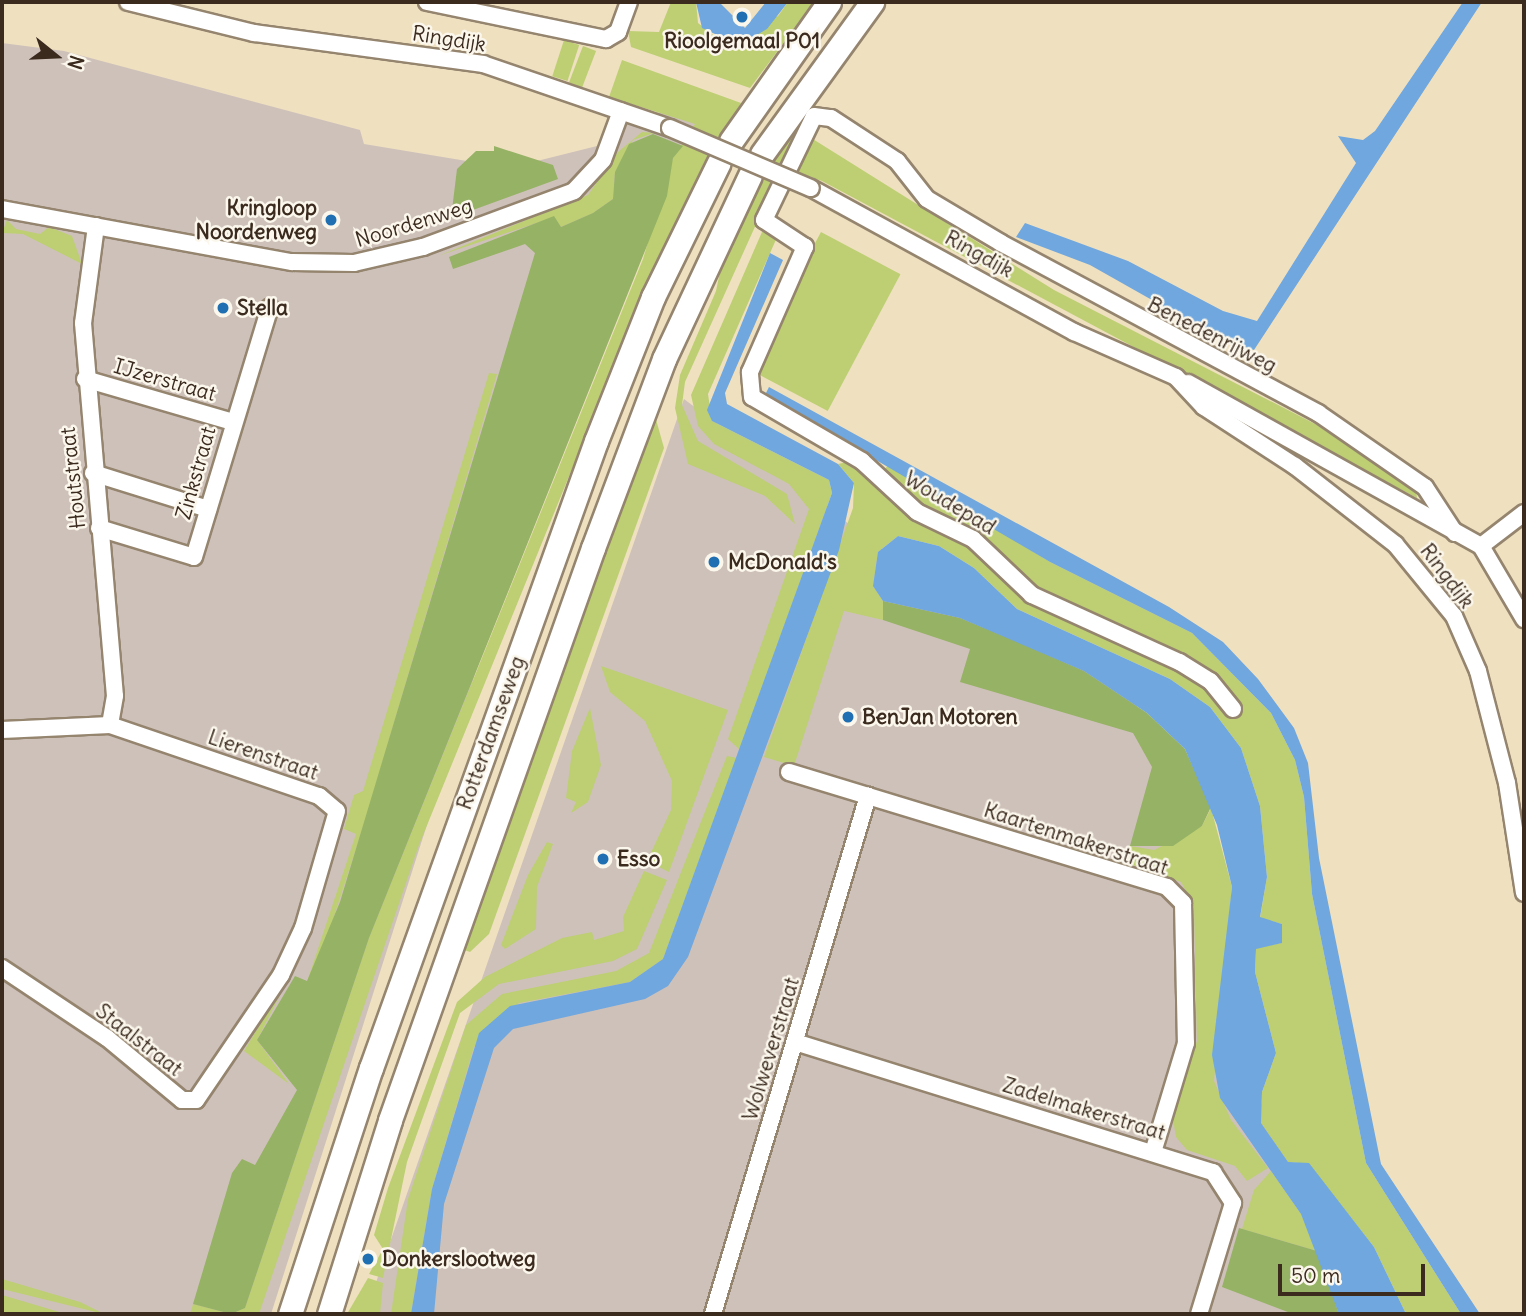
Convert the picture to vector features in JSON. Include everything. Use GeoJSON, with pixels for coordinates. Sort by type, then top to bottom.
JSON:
{"type":"FeatureCollection","features":[{"type":"Feature","properties":{"kind":"main road"},"geometry":{"type":"LineString","coordinates":[[731,141],[829,2]]}},
{"type":"Feature","properties":{"kind":"main road"},"geometry":{"type":"LineString","coordinates":[[762,154],[809,82],[872,2]]}},
{"type":"Feature","properties":{"kind":"main road","name":"Rotterdamseweg"},"geometry":{"type":"LineString","coordinates":[[290,1314],[370,1068],[596,442],[653,297],[719,162]]}},
{"type":"Feature","properties":{"kind":"main road","name":"Rotterdamseweg"},"geometry":{"type":"LineString","coordinates":[[329,1314],[390,1120],[593,548],[664,359],[750,175]]}},
{"type":"Feature","properties":{"kind":"street","name":"Ringdijk"},"geometry":{"type":"LineString","coordinates":[[128,2],[254,33],[483,64],[670,128],[811,188],[1074,332],[1176,377],[1204,407],[1361,513],[1454,616],[1494,728],[1524,893]]}},
{"type":"Feature","properties":{"kind":"street"},"geometry":{"type":"LineString","coordinates":[[427,2],[610,38],[629,2]]}},
{"type":"Feature","properties":{"kind":"street","name":"Noordenweg"},"geometry":{"type":"LineString","coordinates":[[2,209],[292,262],[385,257],[574,191],[599,167],[621,111]]}},
{"type":"Feature","properties":{"kind":"street","name":"Benedenrijweg"},"geometry":{"type":"LineString","coordinates":[[764,219],[805,128],[818,114],[897,161],[927,199],[1093,297],[1318,413],[1425,487],[1455,533]]}},
{"type":"Feature","properties":{"kind":"street","name":"Woudepad"},"geometry":{"type":"LineString","coordinates":[[764,219],[805,247],[750,372],[752,397],[862,461],[917,512],[973,539],[1032,595],[1187,666],[1233,709]]}},
{"type":"Feature","properties":{"kind":"street","name":"Houtstraat"},"geometry":{"type":"LineString","coordinates":[[96,226],[83,323],[93,473],[115,696],[110,725]]}},
{"type":"Feature","properties":{"kind":"street","name":"Zinkstraat"},"geometry":{"type":"LineString","coordinates":[[99,528],[194,557],[270,307]]}},
{"type":"Feature","properties":{"kind":"street"},"geometry":{"type":"LineString","coordinates":[[1176,377],[1481,546],[1524,619]]}},
{"type":"Feature","properties":{"kind":"street","name":"IJzerstraat"},"geometry":{"type":"LineString","coordinates":[[85,379],[233,422]]}},
{"type":"Feature","properties":{"kind":"street"},"geometry":{"type":"LineString","coordinates":[[93,473],[208,509]]}},
{"type":"Feature","properties":{"kind":"street"},"geometry":{"type":"LineString","coordinates":[[1481,546],[1524,513]]}},
{"type":"Feature","properties":{"kind":"street","name":"Lierenstraat"},"geometry":{"type":"LineString","coordinates":[[2,730],[110,725],[319,796],[337,811],[303,928],[281,975]]}},
{"type":"Feature","properties":{"kind":"street","name":"Kaartenmakerstraat"},"geometry":{"type":"LineString","coordinates":[[789,772],[1167,887],[1183,903],[1186,1044],[1153,1152]]}},
{"type":"Feature","properties":{"kind":"street","name":"Wolweverstraat"},"geometry":{"type":"LineString","coordinates":[[713,1314],[868,796]]}},
{"type":"Feature","properties":{"kind":"street","name":"Staalstraat"},"geometry":{"type":"LineString","coordinates":[[2,968],[107,1038],[181,1100],[196,1100],[281,975]]}},
{"type":"Feature","properties":{"kind":"street","name":"Zadelmakerstraat"},"geometry":{"type":"LineString","coordinates":[[795,1042],[1213,1172],[1229,1190],[1233,1203],[1199,1314]]}},
{"type":"Feature","properties":{"kind":"shaded area"},"geometry":{"type":"Polygon","coordinates":[[[2,43],[64,51],[360,130],[364,144],[509,168],[609,143],[621,111],[709,115],[563,398],[271,1314],[2,1314],[2,43]]]}},
{"type":"Feature","properties":{"kind":"shaded area"},"geometry":{"type":"Polygon","coordinates":[[[684,399],[911,571],[1131,686],[1243,1067],[1368,1314],[365,1314],[684,399]]]}},
{"type":"Feature","properties":{"kind":"green space"},"geometry":{"type":"Polygon","coordinates":[[[671,2],[696,2],[698,23],[718,39],[778,16],[788,2],[814,2],[750,88],[631,47],[628,31],[659,32],[671,2]]]}},
{"type":"Feature","properties":{"kind":"green space"},"geometry":{"type":"Polygon","coordinates":[[[564,40],[579,45],[567,81],[552,76],[564,40]]]}},
{"type":"Feature","properties":{"kind":"green space"},"geometry":{"type":"Polygon","coordinates":[[[583,46],[596,51],[582,87],[569,82],[583,46]]]}},
{"type":"Feature","properties":{"kind":"green space"},"geometry":{"type":"Polygon","coordinates":[[[622,60],[741,103],[644,292],[419,845],[259,1314],[231,1314],[245,1308],[369,938],[643,259],[673,158],[695,124],[609,97],[622,60]]]}},
{"type":"Feature","properties":{"kind":"green space"},"geometry":{"type":"Polygon","coordinates":[[[793,125],[799,129],[685,382],[682,405],[698,441],[787,494],[795,524],[765,496],[688,464],[675,408],[680,375],[716,291],[726,243],[793,125]]]}},
{"type":"Feature","properties":{"kind":"green space"},"geometry":{"type":"Polygon","coordinates":[[[642,132],[654,133],[633,140],[615,172],[613,199],[593,213],[561,227],[554,217],[438,256],[588,195],[618,152],[642,132]]]}},
{"type":"Feature","properties":{"kind":"green space"},"geometry":{"type":"Polygon","coordinates":[[[653,134],[683,146],[673,158],[667,196],[369,938],[245,1308],[231,1314],[193,1304],[232,1173],[242,1159],[255,1165],[297,1090],[257,1040],[295,976],[307,981],[340,902],[535,253],[525,244],[453,269],[449,257],[554,216],[561,227],[593,213],[613,199],[615,172],[629,144],[653,134]]]}},
{"type":"Feature","properties":{"kind":"green space"},"geometry":{"type":"Polygon","coordinates":[[[808,136],[1054,290],[1317,425],[1416,490],[1417,498],[822,181],[791,170],[808,136]]]}},
{"type":"Feature","properties":{"kind":"green space"},"geometry":{"type":"Polygon","coordinates":[[[494,146],[553,165],[558,179],[451,218],[457,169],[476,151],[494,151],[494,146]]]}},
{"type":"Feature","properties":{"kind":"green space"},"geometry":{"type":"Polygon","coordinates":[[[7,220],[16,229],[40,234],[49,227],[72,236],[82,264],[23,234],[2,233],[7,220]]]}},
{"type":"Feature","properties":{"kind":"green space"},"geometry":{"type":"Polygon","coordinates":[[[762,232],[778,235],[708,394],[712,421],[829,480],[832,493],[740,750],[728,739],[809,509],[789,484],[714,444],[698,426],[691,395],[762,232]]]}},
{"type":"Feature","properties":{"kind":"green space"},"geometry":{"type":"Polygon","coordinates":[[[821,232],[900,274],[828,411],[748,369],[821,232]]]}},
{"type":"Feature","properties":{"kind":"green space"},"geometry":{"type":"Polygon","coordinates":[[[489,373],[497,374],[365,821],[326,941],[307,982],[356,834],[344,829],[354,795],[363,791],[489,373]]]}},
{"type":"Feature","properties":{"kind":"green space"},"geometry":{"type":"Polygon","coordinates":[[[655,416],[664,448],[489,934],[470,952],[462,949],[655,416]]]}},
{"type":"Feature","properties":{"kind":"green space"},"geometry":{"type":"Polygon","coordinates":[[[852,461],[895,503],[968,543],[1017,589],[1055,612],[980,540],[893,491],[881,474],[889,464],[1050,562],[1192,633],[1271,713],[1295,760],[1304,797],[1312,894],[1366,1163],[1461,1314],[1406,1314],[1374,1247],[1309,1164],[1288,1162],[1261,1123],[1262,1092],[1276,1053],[1255,972],[1256,948],[1281,943],[1282,924],[1260,918],[1267,877],[1260,806],[1241,748],[1210,707],[1170,679],[1017,609],[974,568],[939,546],[898,536],[878,552],[873,586],[883,601],[883,620],[844,611],[794,766],[764,757],[853,508],[854,483],[838,464],[852,461]]]}},
{"type":"Feature","properties":{"kind":"green space"},"geometry":{"type":"Polygon","coordinates":[[[883,601],[960,618],[1013,640],[1084,671],[1147,713],[1185,749],[1211,807],[1202,826],[1173,846],[1130,846],[1152,767],[1133,733],[960,682],[970,649],[883,620],[883,601]]]}},
{"type":"Feature","properties":{"kind":"green space"},"geometry":{"type":"Polygon","coordinates":[[[601,666],[728,710],[669,872],[647,861],[671,810],[672,781],[645,721],[610,692],[601,666]]]}},
{"type":"Feature","properties":{"kind":"green space"},"geometry":{"type":"Polygon","coordinates":[[[590,708],[601,765],[588,802],[571,813],[576,802],[566,798],[572,751],[590,708]]]}},
{"type":"Feature","properties":{"kind":"green space"},"geometry":{"type":"Polygon","coordinates":[[[727,756],[737,758],[663,959],[630,982],[519,1003],[474,1047],[432,1189],[411,1314],[391,1314],[408,1199],[466,1025],[502,994],[616,971],[649,953],[727,756]]]}},
{"type":"Feature","properties":{"kind":"green space"},"geometry":{"type":"Polygon","coordinates":[[[1211,808],[1232,887],[1214,1081],[1231,1120],[1268,1168],[1247,1181],[1235,1166],[1187,1150],[1176,1137],[1173,1120],[1197,1041],[1194,905],[1181,882],[1124,862],[1130,846],[1154,850],[1202,826],[1211,808]]]}},
{"type":"Feature","properties":{"kind":"green space"},"geometry":{"type":"Polygon","coordinates":[[[547,842],[553,844],[537,887],[536,929],[505,949],[501,945],[528,875],[547,842]]]}},
{"type":"Feature","properties":{"kind":"green space"},"geometry":{"type":"Polygon","coordinates":[[[644,871],[667,880],[637,949],[613,961],[499,984],[460,1013],[407,1162],[383,1278],[369,1274],[383,1249],[374,1235],[388,1188],[457,1002],[485,977],[562,938],[592,932],[594,940],[624,931],[623,917],[644,871]]]}},
{"type":"Feature","properties":{"kind":"green space"},"geometry":{"type":"Polygon","coordinates":[[[291,974],[257,1040],[289,1084],[244,1051],[291,974]]]}},
{"type":"Feature","properties":{"kind":"green space"},"geometry":{"type":"Polygon","coordinates":[[[1271,1171],[1301,1214],[1317,1251],[1242,1229],[1254,1190],[1271,1171]]]}},
{"type":"Feature","properties":{"kind":"green space"},"geometry":{"type":"Polygon","coordinates":[[[1239,1228],[1317,1251],[1339,1314],[1293,1314],[1222,1287],[1239,1228]]]}},
{"type":"Feature","properties":{"kind":"green space"},"geometry":{"type":"Polygon","coordinates":[[[368,1278],[383,1283],[380,1314],[347,1314],[368,1278]]]}},
{"type":"Feature","properties":{"kind":"green space"},"geometry":{"type":"Polygon","coordinates":[[[2,1279],[80,1302],[104,1314],[2,1289],[2,1279]]]}},
{"type":"Feature","properties":{"kind":"green space"},"geometry":{"type":"Polygon","coordinates":[[[2,1295],[66,1314],[2,1314],[2,1295]]]}},
{"type":"Feature","properties":{"kind":"green space"},"geometry":{"type":"Polygon","coordinates":[[[193,1304],[231,1314],[190,1314],[193,1304]]]}},
{"type":"Feature","properties":{"kind":"water"},"geometry":{"type":"Polygon","coordinates":[[[696,2],[719,2],[745,28],[766,2],[788,2],[767,29],[739,45],[702,28],[696,2]]]}},
{"type":"Feature","properties":{"kind":"water"},"geometry":{"type":"Polygon","coordinates":[[[1463,2],[1482,2],[1254,350],[1221,339],[1090,265],[1016,237],[1025,223],[1128,261],[1223,311],[1257,321],[1356,163],[1338,136],[1363,140],[1375,131],[1463,2]]]}},
{"type":"Feature","properties":{"kind":"water"},"geometry":{"type":"Polygon","coordinates":[[[770,253],[783,260],[725,393],[727,404],[838,464],[854,483],[839,550],[688,957],[668,986],[645,999],[513,1029],[494,1048],[444,1204],[434,1314],[411,1314],[432,1189],[479,1033],[510,1006],[630,982],[663,959],[832,493],[829,480],[712,421],[707,410],[770,253]]]}},
{"type":"Feature","properties":{"kind":"water"},"geometry":{"type":"Polygon","coordinates":[[[769,387],[1169,607],[1223,642],[1258,679],[1294,728],[1308,763],[1319,858],[1381,1164],[1480,1314],[1461,1314],[1366,1163],[1312,894],[1304,797],[1295,760],[1271,713],[1192,633],[1050,562],[765,395],[769,387]]]}},
{"type":"Feature","properties":{"kind":"water"},"geometry":{"type":"Polygon","coordinates":[[[898,536],[939,546],[974,568],[1017,609],[1170,679],[1210,707],[1241,748],[1260,806],[1267,877],[1260,917],[1282,924],[1282,943],[1256,949],[1255,972],[1276,1053],[1262,1092],[1261,1123],[1288,1162],[1309,1163],[1374,1247],[1406,1314],[1339,1314],[1301,1214],[1220,1098],[1212,1055],[1232,887],[1217,825],[1185,749],[1147,713],[1084,671],[960,618],[883,601],[873,586],[878,552],[898,536]]]}},
{"type":"Feature","properties":{"kind":"place","name":"Rioolgemaal P01"},"geometry":{"type":"Point","coordinates":[742,17]}},
{"type":"Feature","properties":{"kind":"place","name":"Kringloop Noordenweg"},"geometry":{"type":"Point","coordinates":[331,220]}},
{"type":"Feature","properties":{"kind":"place","name":"Stella"},"geometry":{"type":"Point","coordinates":[223,308]}},
{"type":"Feature","properties":{"kind":"place","name":"McDonald's"},"geometry":{"type":"Point","coordinates":[714,562]}},
{"type":"Feature","properties":{"kind":"place","name":"BenJan Motoren"},"geometry":{"type":"Point","coordinates":[848,717]}},
{"type":"Feature","properties":{"kind":"place","name":"Esso"},"geometry":{"type":"Point","coordinates":[603,859]}},
{"type":"Feature","properties":{"kind":"place","name":"Donkerslootweg"},"geometry":{"type":"Point","coordinates":[368,1259]}}]}
